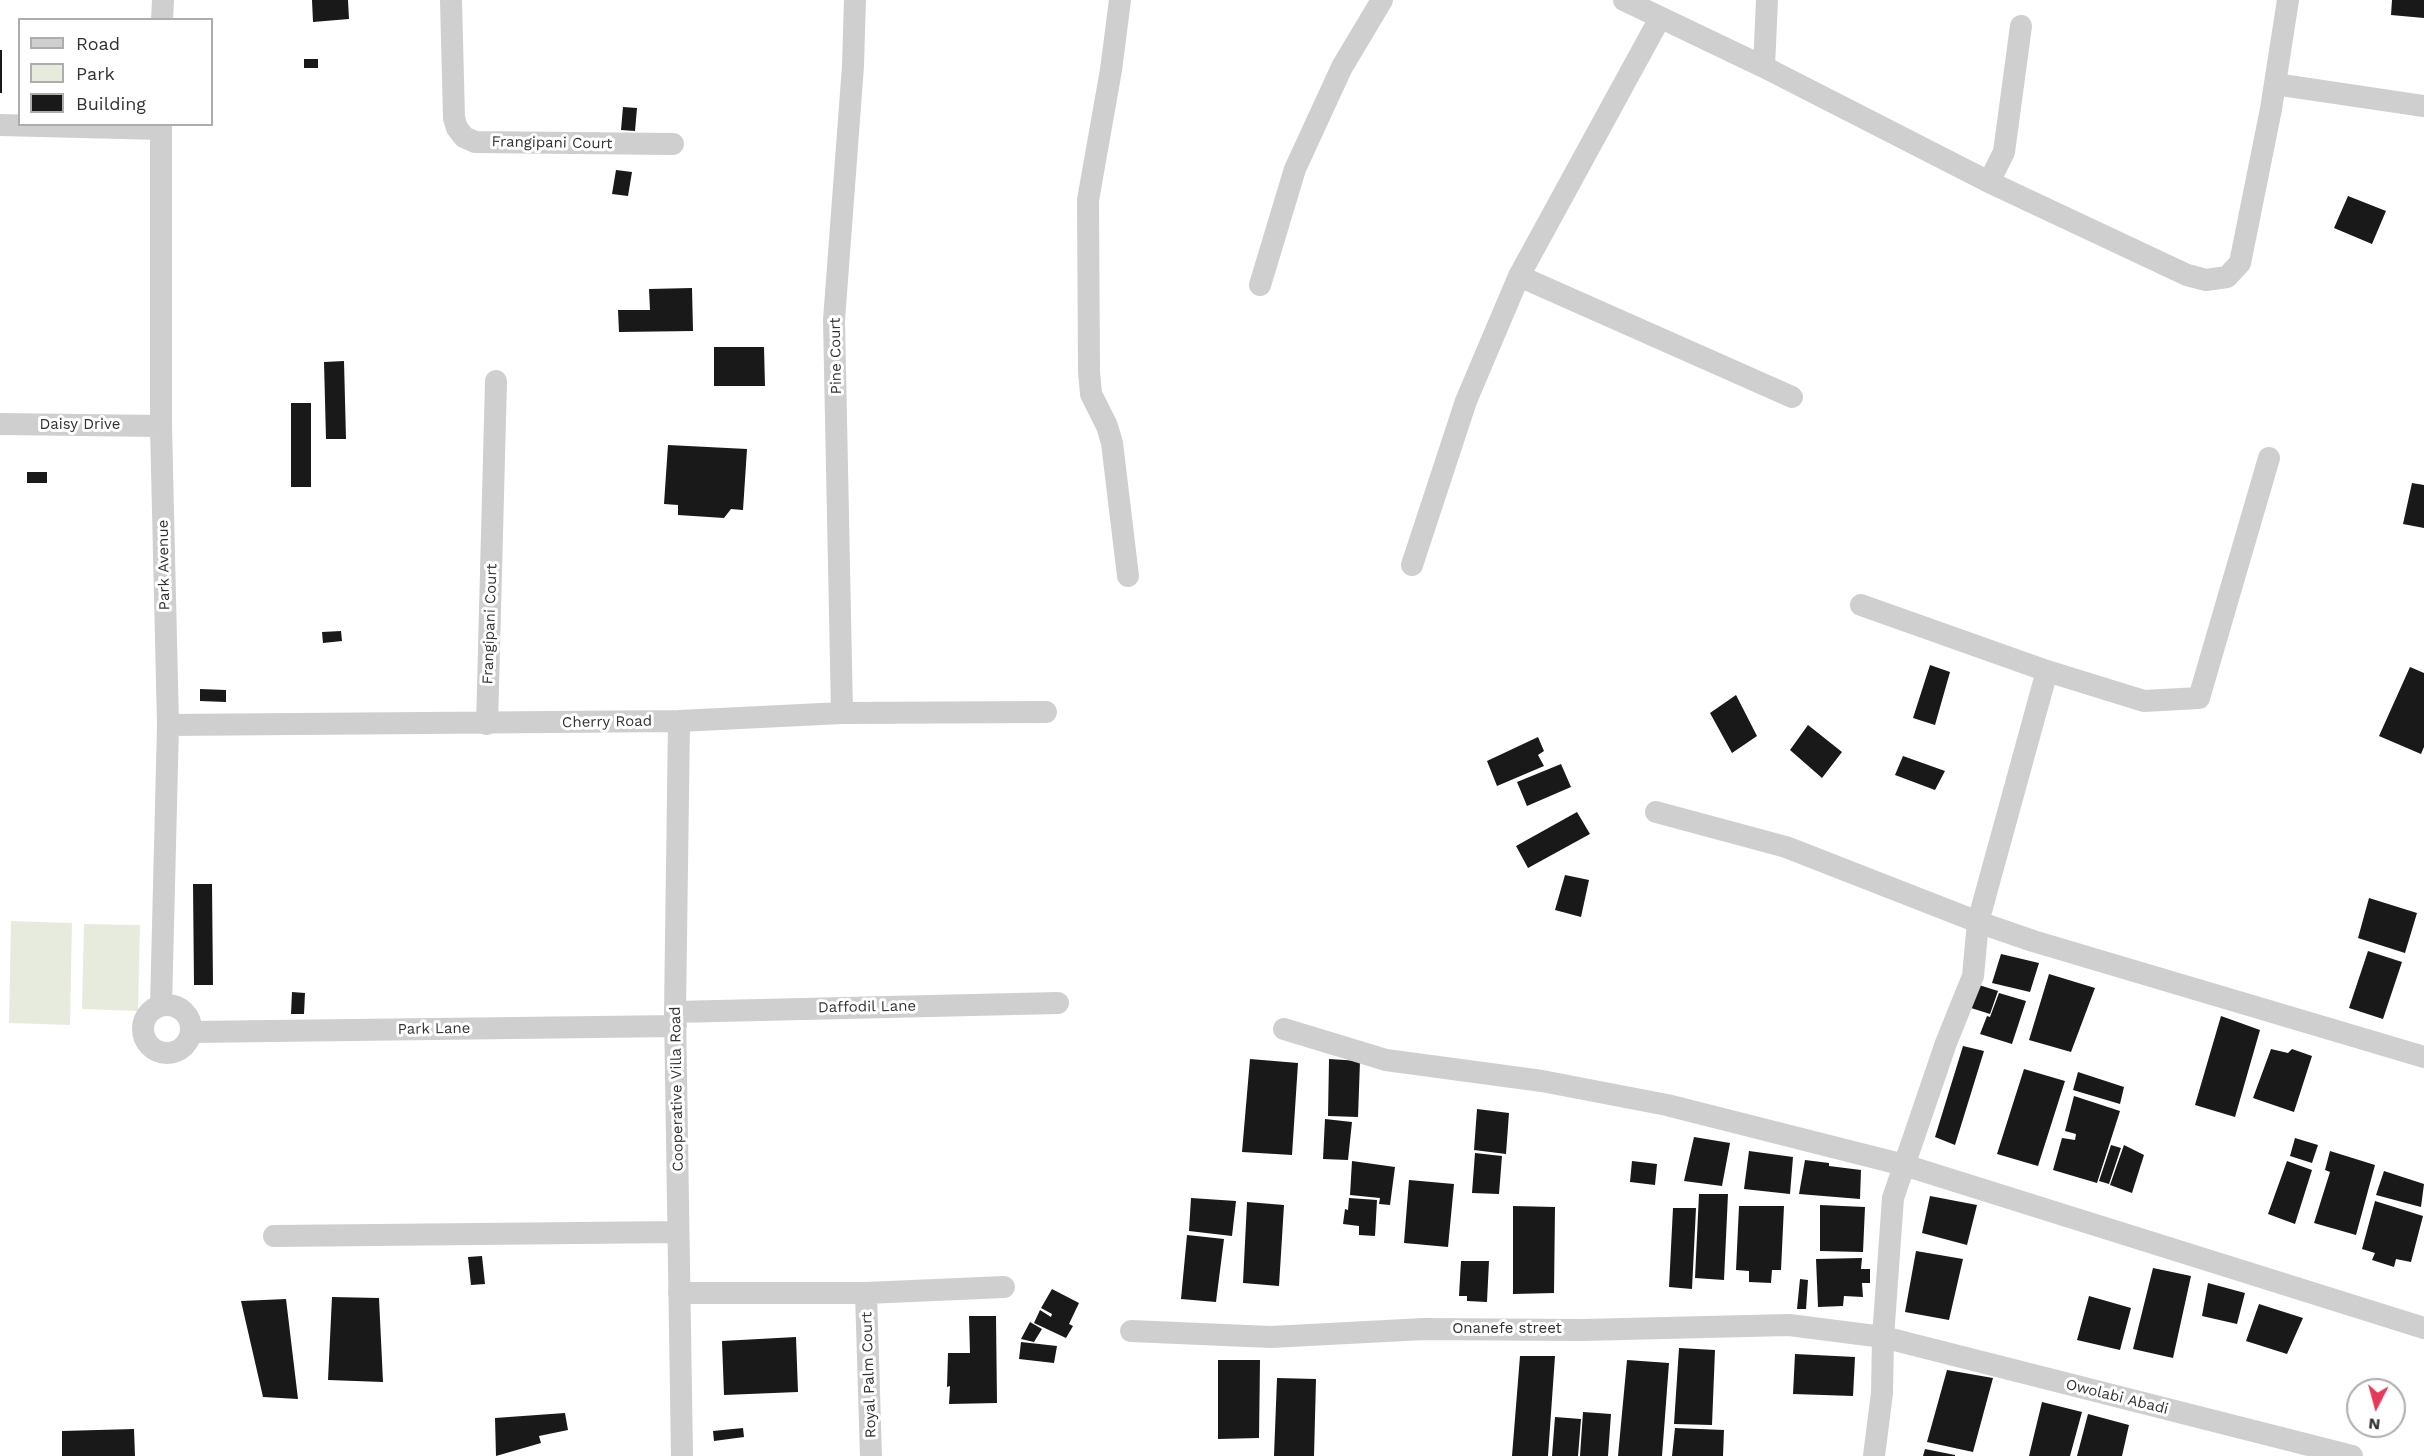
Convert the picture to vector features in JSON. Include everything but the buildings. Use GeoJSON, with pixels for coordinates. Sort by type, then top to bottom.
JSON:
{"type":"FeatureCollection","features":[{"type":"Feature","properties":{"kind":"street"},"geometry":{"type":"LineString","coordinates":[[162,18],[163,0]]}},
{"type":"Feature","properties":{"kind":"street","name":"Frangipani Court"},"geometry":{"type":"LineString","coordinates":[[451,0],[454,117],[457,128],[464,137],[475,142],[673,144]]}},
{"type":"Feature","properties":{"kind":"street","name":"Pine Court"},"geometry":{"type":"LineString","coordinates":[[842,712],[834,320],[853,66],[855,0]]}},
{"type":"Feature","properties":{"kind":"street"},"geometry":{"type":"LineString","coordinates":[[1120,0],[1111,70],[1088,200],[1089,372],[1090,394],[1107,426],[1112,443],[1128,576]]}},
{"type":"Feature","properties":{"kind":"street"},"geometry":{"type":"LineString","coordinates":[[1260,285],[1294,170],[1342,66],[1382,0]]}},
{"type":"Feature","properties":{"kind":"street"},"geometry":{"type":"LineString","coordinates":[[1624,0],[1764,67],[1989,182],[2187,275],[2206,280],[2227,277],[2240,263],[2275,84],[2288,0]]}},
{"type":"Feature","properties":{"kind":"street"},"geometry":{"type":"LineString","coordinates":[[1764,67],[1767,0]]}},
{"type":"Feature","properties":{"kind":"street"},"geometry":{"type":"LineString","coordinates":[[1412,566],[1466,401],[1519,276],[1660,18]]}},
{"type":"Feature","properties":{"kind":"street"},"geometry":{"type":"LineString","coordinates":[[1989,182],[2004,152],[2021,26]]}},
{"type":"Feature","properties":{"kind":"street"},"geometry":{"type":"LineString","coordinates":[[2275,84],[2424,106]]}},
{"type":"Feature","properties":{"kind":"street"},"geometry":{"type":"LineString","coordinates":[[0,125],[18,125]]}},
{"type":"Feature","properties":{"kind":"street"},"geometry":{"type":"LineString","coordinates":[[80,126],[161,127]]}},
{"type":"Feature","properties":{"kind":"street","name":"Park Avenue"},"geometry":{"type":"LineString","coordinates":[[161,127],[161,426],[168,725],[161,1006]]}},
{"type":"Feature","properties":{"kind":"street"},"geometry":{"type":"LineString","coordinates":[[1519,276],[1792,397]]}},
{"type":"Feature","properties":{"kind":"street","name":"Frangipani Court"},"geometry":{"type":"LineString","coordinates":[[487,724],[496,381]]}},
{"type":"Feature","properties":{"kind":"street","name":"Daisy Drive"},"geometry":{"type":"LineString","coordinates":[[0,424],[161,426]]}},
{"type":"Feature","properties":{"kind":"street"},"geometry":{"type":"LineString","coordinates":[[1861,605],[2047,671],[2144,701],[2199,698],[2269,459]]}},
{"type":"Feature","properties":{"kind":"street"},"geometry":{"type":"LineString","coordinates":[[1874,1456],[1882,1393],[1883,1337],[1893,1198],[1973,976],[1978,922],[2047,671]]}},
{"type":"Feature","properties":{"kind":"street","name":"Cherry Road"},"geometry":{"type":"LineString","coordinates":[[168,725],[487,724],[679,721],[842,712],[1046,712]]}},
{"type":"Feature","properties":{"kind":"street","name":"Cooperative Villa Road"},"geometry":{"type":"LineString","coordinates":[[679,721],[676,1019],[682,1456]]}},
{"type":"Feature","properties":{"kind":"street"},"geometry":{"type":"LineString","coordinates":[[1656,812],[1786,847],[1978,922],[2033,941],[2424,1057]]}},
{"type":"Feature","properties":{"kind":"street","name":"Daffodil Lane"},"geometry":{"type":"LineString","coordinates":[[676,1019],[1058,1003]]}},
{"type":"Feature","properties":{"kind":"street"},"geometry":{"type":"LineString","coordinates":[[161,1006],[176,1007],[188,1017],[191,1032],[187,1043],[178,1051],[167,1053],[156,1051],[147,1043],[143,1033],[145,1021],[151,1012],[161,1006]]}},
{"type":"Feature","properties":{"kind":"street","name":"Park Lane"},"geometry":{"type":"LineString","coordinates":[[191,1032],[676,1019]]}},
{"type":"Feature","properties":{"kind":"street"},"geometry":{"type":"LineString","coordinates":[[1284,1029],[1386,1060],[1542,1081],[1667,1105],[1904,1165],[2424,1328]]}},
{"type":"Feature","properties":{"kind":"street"},"geometry":{"type":"LineString","coordinates":[[274,1236],[678,1232]]}},
{"type":"Feature","properties":{"kind":"street"},"geometry":{"type":"LineString","coordinates":[[679,1293],[866,1293],[1004,1287]]}},
{"type":"Feature","properties":{"kind":"street","name":"Royal Palm Court"},"geometry":{"type":"LineString","coordinates":[[866,1293],[871,1456]]}},
{"type":"Feature","properties":{"kind":"street","name":"Onanefe street"},"geometry":{"type":"LineString","coordinates":[[1131,1331],[1271,1337],[1424,1329],[1582,1330],[1789,1325],[1883,1337]]}},
{"type":"Feature","properties":{"kind":"street","name":"Owolabi Abadi"},"geometry":{"type":"LineString","coordinates":[[1883,1337],[2352,1456]]}},
{"type":"Feature","properties":{"kind":"green space"},"geometry":{"type":"Polygon","coordinates":[[[11,921],[72,923],[70,1025],[9,1023],[11,921]]]}},
{"type":"Feature","properties":{"kind":"green space"},"geometry":{"type":"Polygon","coordinates":[[[84,924],[140,925],[138,1011],[82,1009],[84,924]]]}}]}
